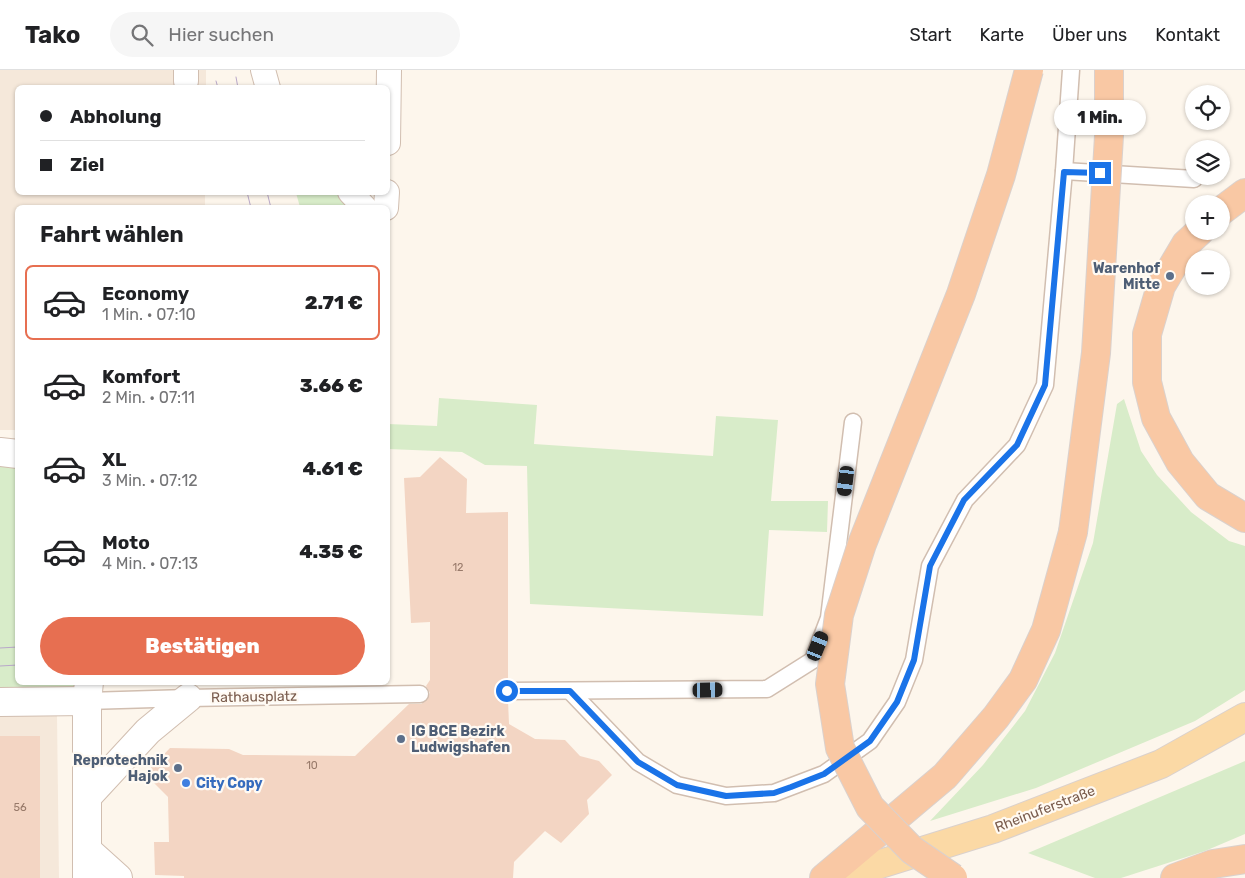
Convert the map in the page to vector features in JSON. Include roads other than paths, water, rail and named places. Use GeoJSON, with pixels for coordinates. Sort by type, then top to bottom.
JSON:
{"type":"FeatureCollection","features":[{"type":"Feature","properties":{"kind":"highway"},"geometry":{"type":"LineString","coordinates":[[954,878],[912,850],[870,807],[840,748],[830,684],[839,615],[862,544],[961,294],[1002,175],[1029,70]]}},
{"type":"Feature","properties":{"kind":"highway"},"geometry":{"type":"LineString","coordinates":[[824,878],[945,776],[996,717],[1023,680],[1046,630],[1073,532],[1096,353],[1109,136],[1109,70]]}},
{"type":"Feature","properties":{"kind":"highway"},"geometry":{"type":"LineString","coordinates":[[1230,204],[1245,193]]}},
{"type":"Feature","properties":{"kind":"highway"},"geometry":{"type":"LineString","coordinates":[[1190,240],[1161,286],[1147,334],[1147,382],[1156,418],[1180,462],[1208,496],[1245,518]]}},
{"type":"Feature","properties":{"kind":"highway"},"geometry":{"type":"LineString","coordinates":[[1175,878],[1213,864],[1245,858]]}},
{"type":"Feature","properties":{"kind":"main road","name":"Rheinuferstraße"},"geometry":{"type":"LineString","coordinates":[[835,878],[993,829],[1161,764],[1245,717]]}},
{"type":"Feature","properties":{"kind":"street"},"geometry":{"type":"LineString","coordinates":[[263,70],[267,85]]}},
{"type":"Feature","properties":{"kind":"street"},"geometry":{"type":"LineString","coordinates":[[389,70],[389,85]]}},
{"type":"Feature","properties":{"kind":"street"},"geometry":{"type":"LineString","coordinates":[[353,195],[362,205]]}},
{"type":"Feature","properties":{"kind":"street"},"geometry":{"type":"LineString","coordinates":[[0,452],[15,454]]}},
{"type":"Feature","properties":{"kind":"street"},"geometry":{"type":"LineString","coordinates":[[0,702],[88,692],[87,878]]}},
{"type":"Feature","properties":{"kind":"street"},"geometry":{"type":"LineString","coordinates":[[87,797],[148,731],[188,698]]}},
{"type":"Feature","properties":{"kind":"street"},"geometry":{"type":"LineString","coordinates":[[88,851],[118,878]]}},
{"type":"Feature","properties":{"kind":"lane"},"geometry":{"type":"LineString","coordinates":[[570,691],[638,762],[677,785],[726,796],[774,793],[799,784],[824,774],[870,741],[897,702],[914,660],[930,566],[964,500],[1017,445],[1045,385],[1071,70]]}},
{"type":"Feature","properties":{"kind":"lane"},"geometry":{"type":"LineString","coordinates":[[1064,172],[1185,179]]}},
{"type":"Feature","properties":{"kind":"lane"},"geometry":{"type":"LineString","coordinates":[[507,691],[767,689],[812,660],[829,618],[854,422]]}},
{"type":"Feature","properties":{"kind":"lane","name":"Rathausplatz"},"geometry":{"type":"LineString","coordinates":[[88,692],[188,698],[420,694]]}},
{"type":"Feature","properties":{"kind":"tram line"},"geometry":{"type":"LineString","coordinates":[[236,77],[237,85]]}},
{"type":"Feature","properties":{"kind":"tram line"},"geometry":{"type":"LineString","coordinates":[[216,81],[217,85]]}},
{"type":"Feature","properties":{"kind":"tram line"},"geometry":{"type":"LineString","coordinates":[[248,195],[250,205]]}},
{"type":"Feature","properties":{"kind":"tram line"},"geometry":{"type":"LineString","coordinates":[[268,195],[270,205]]}},
{"type":"Feature","properties":{"kind":"tram line"},"geometry":{"type":"LineString","coordinates":[[0,648],[15,647]]}},
{"type":"Feature","properties":{"kind":"tram line"},"geometry":{"type":"LineString","coordinates":[[0,666],[15,665]]}},
{"type":"Feature","properties":{"kind":"place","name":"Warenhof Mitte"},"geometry":{"type":"Point","coordinates":[1170,276]}},
{"type":"Feature","properties":{"kind":"place","name":"IG BCE Bezirk Ludwigshafen"},"geometry":{"type":"Point","coordinates":[401,739]}},
{"type":"Feature","properties":{"kind":"place","name":"Reprotechnik Hajok"},"geometry":{"type":"Point","coordinates":[178,768]}},
{"type":"Feature","properties":{"kind":"place","name":"City Copy"},"geometry":{"type":"Point","coordinates":[186,783]}}]}
